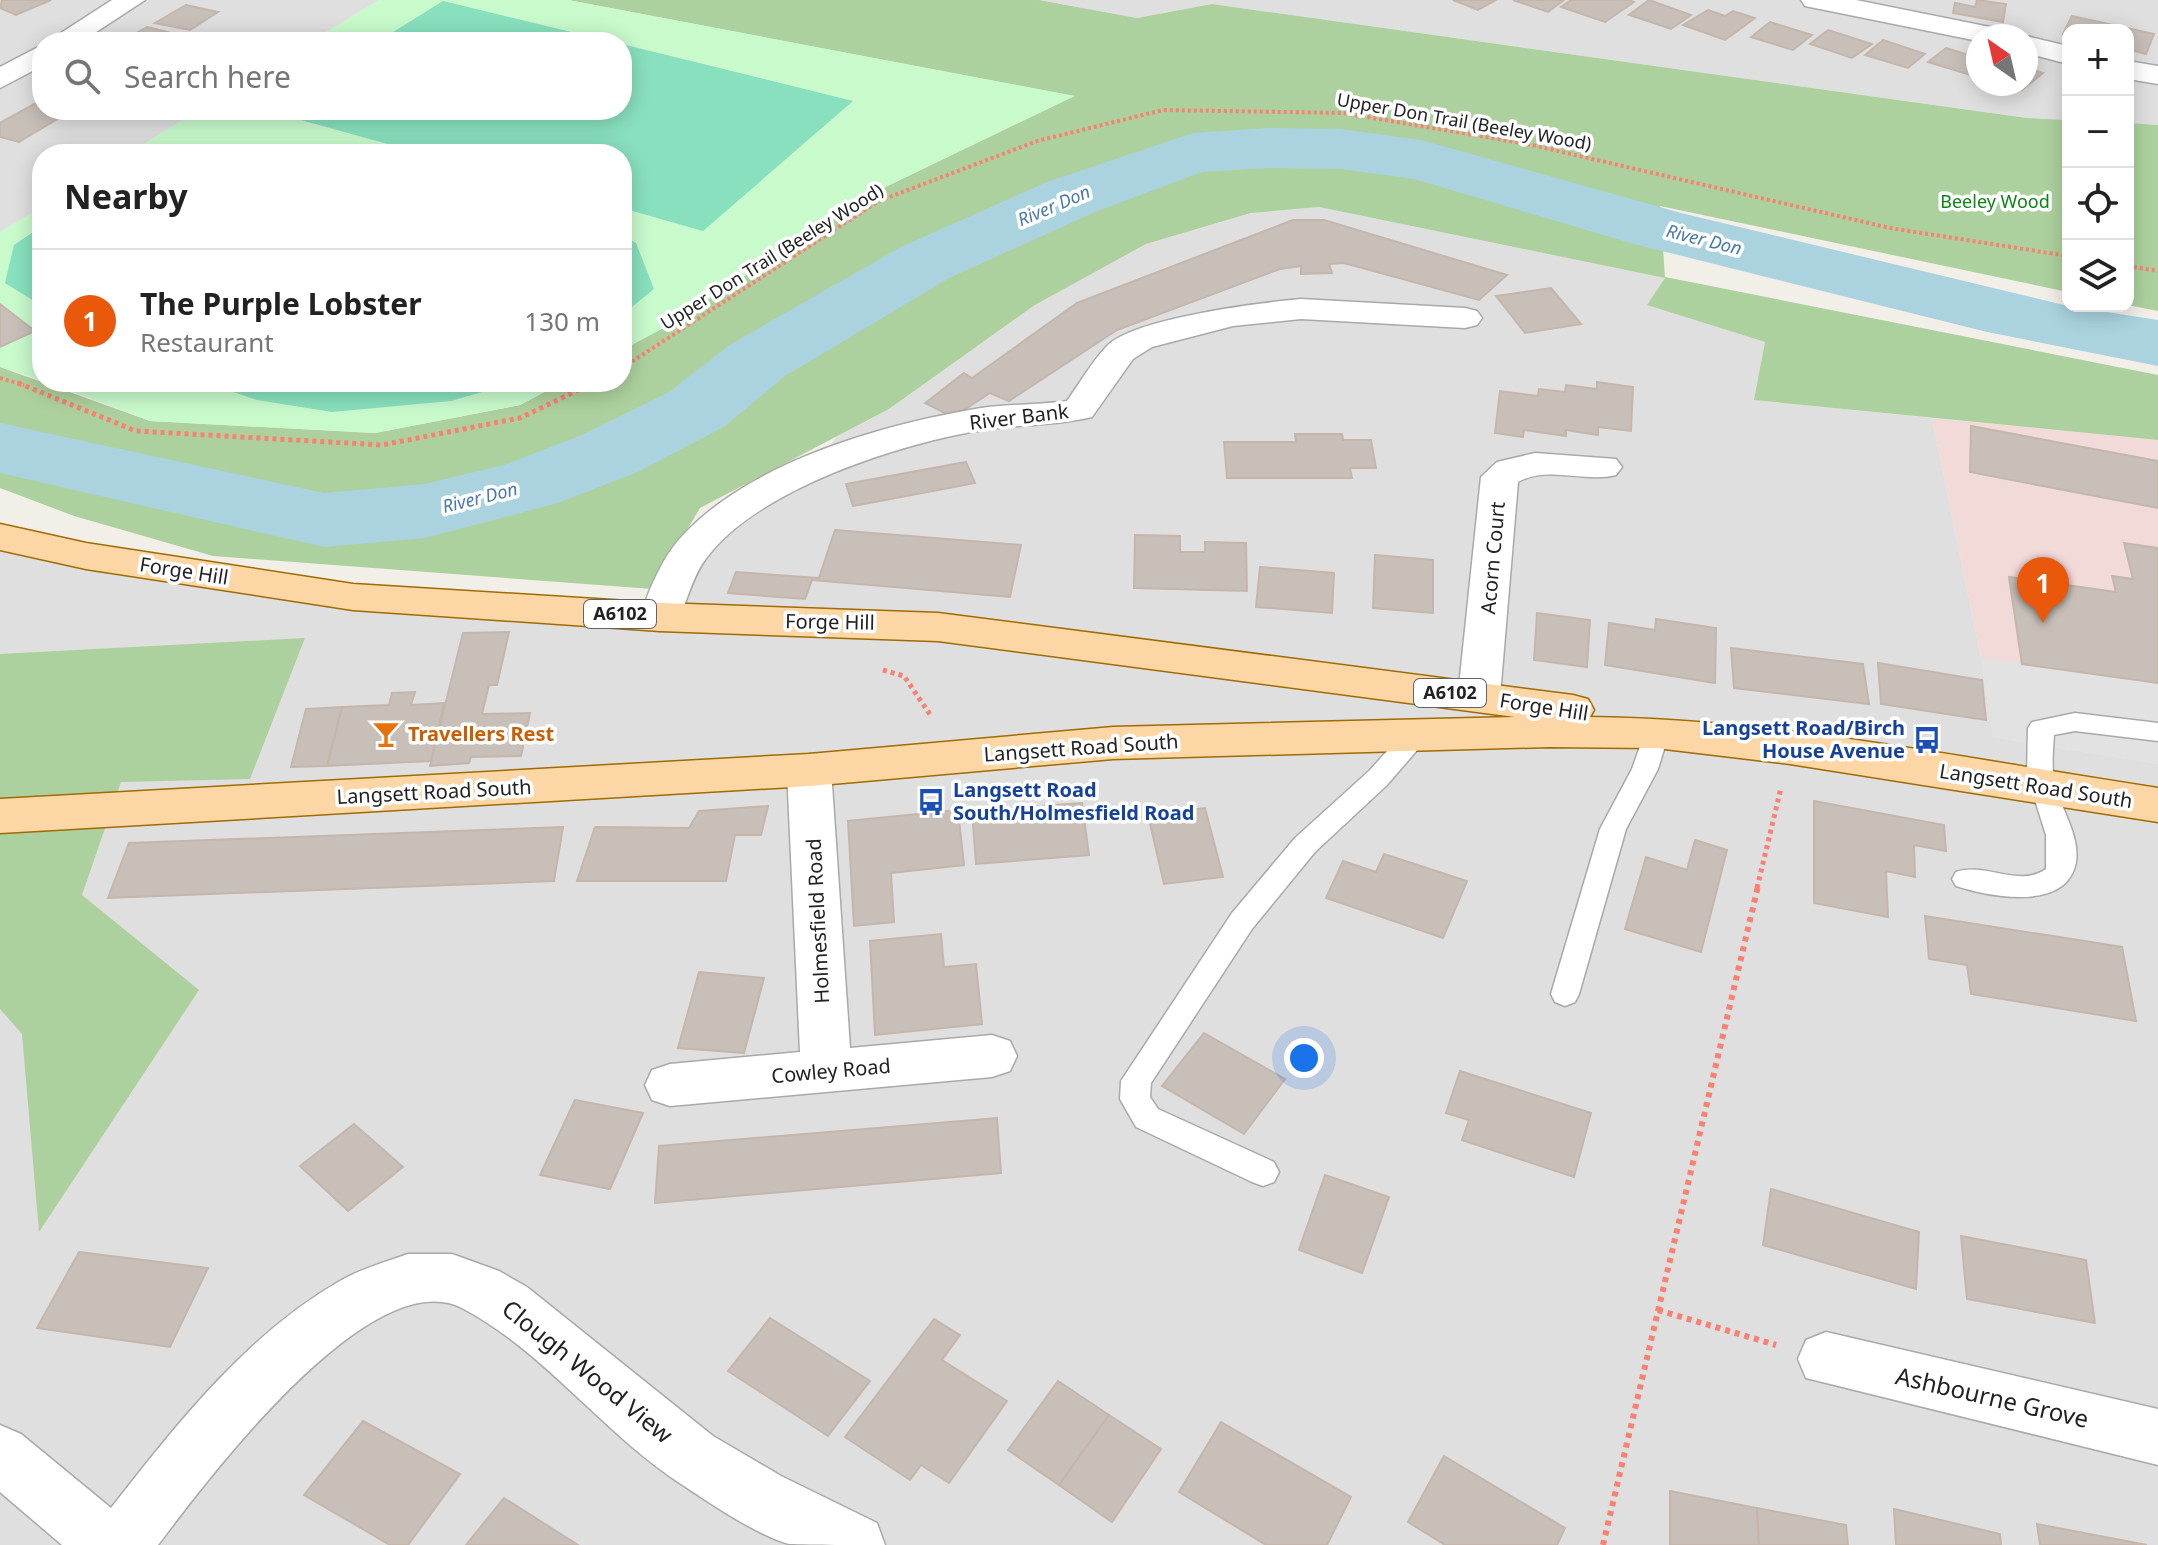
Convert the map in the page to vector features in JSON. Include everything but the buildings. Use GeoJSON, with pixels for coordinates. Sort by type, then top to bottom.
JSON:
{"type":"FeatureCollection","features":[{"type":"Feature","properties":{"kind":"main road","name":"Forge Hill"},"geometry":{"type":"LineString","coordinates":[[0,537],[86,556],[353,597],[660,617],[860,622],[1000,634],[1479,696],[1611,718],[1656,733]]}},
{"type":"Feature","properties":{"kind":"main road"},"geometry":{"type":"LineString","coordinates":[[1242,666],[1253,680],[1260,701],[1245,738]]}},
{"type":"Feature","properties":{"kind":"main road","name":"Langsett Road South"},"geometry":{"type":"LineString","coordinates":[[0,816],[809,770],[1113,743],[1245,738],[1656,733],[1790,748],[2158,805]]}},
{"type":"Feature","properties":{"kind":"street"},"geometry":{"type":"LineString","coordinates":[[78,32],[131,0]]}},
{"type":"Feature","properties":{"kind":"street"},"geometry":{"type":"LineString","coordinates":[[1815,0],[1966,30]]}},
{"type":"Feature","properties":{"kind":"street"},"geometry":{"type":"LineString","coordinates":[[2038,47],[2062,53]]}},
{"type":"Feature","properties":{"kind":"street"},"geometry":{"type":"LineString","coordinates":[[0,79],[32,60]]}},
{"type":"Feature","properties":{"kind":"street"},"geometry":{"type":"LineString","coordinates":[[2134,71],[2158,75]]}},
{"type":"Feature","properties":{"kind":"street","name":"River Bank"},"geometry":{"type":"LineString","coordinates":[[660,617],[679,569],[707,534],[759,499],[818,465],[898,436],[984,419],[1079,409],[1121,352],[1140,340],[1260,311],[1301,309],[1465,318]]}},
{"type":"Feature","properties":{"kind":"street","name":"Acorn Court"},"geometry":{"type":"LineString","coordinates":[[1479,696],[1485,662],[1500,477],[1508,470],[1530,465],[1603,467]]}},
{"type":"Feature","properties":{"kind":"street","name":"Holmesfield Road"},"geometry":{"type":"LineString","coordinates":[[809,770],[826,1073]]}},
{"type":"Feature","properties":{"kind":"street","name":"Cowley Road"},"geometry":{"type":"LineString","coordinates":[[670,1085],[992,1056]]}},
{"type":"Feature","properties":{"kind":"street","name":"Clough Wood View"},"geometry":{"type":"LineString","coordinates":[[120,1545],[189,1457],[307,1333],[359,1297],[412,1277],[451,1279],[500,1300],[670,1441],[762,1500],[855,1545]]}},
{"type":"Feature","properties":{"kind":"street","name":"Ashbourne Grove"},"geometry":{"type":"LineString","coordinates":[[1826,1359],[2158,1437]]}},
{"type":"Feature","properties":{"kind":"street"},"geometry":{"type":"LineString","coordinates":[[0,1454],[109,1545]]}},
{"type":"Feature","properties":{"kind":"lane"},"geometry":{"type":"LineString","coordinates":[[1966,879],[2033,887],[2050,882],[2061,866],[2062,844],[2041,787],[2041,728],[2075,722],[2158,732]]}},
{"type":"Feature","properties":{"kind":"lane"},"geometry":{"type":"LineString","coordinates":[[1565,994],[1613,829],[1645,769],[1656,733]]}},
{"type":"Feature","properties":{"kind":"lane"},"geometry":{"type":"LineString","coordinates":[[1263,1172],[1147,1118],[1135,1099],[1136,1081],[1242,921],[1305,845],[1378,778],[1416,735]]}},
{"type":"Feature","properties":{"kind":"path","name":"Upper Don Trail (Beeley Wood)"},"geometry":{"type":"LineString","coordinates":[[632,362],[879,201],[1037,141],[1163,110],[1344,113],[1532,145],[1890,228],[2062,255]]}},
{"type":"Feature","properties":{"kind":"path"},"geometry":{"type":"LineString","coordinates":[[2134,267],[2158,271]]}},
{"type":"Feature","properties":{"kind":"path"},"geometry":{"type":"LineString","coordinates":[[0,378],[32,388]]}},
{"type":"Feature","properties":{"kind":"path"},"geometry":{"type":"LineString","coordinates":[[43,392],[136,431],[382,445],[520,418],[575,392]]}},
{"type":"Feature","properties":{"kind":"path"},"geometry":{"type":"LineString","coordinates":[[860,622],[861,664],[904,676],[929,709],[943,759]]}},
{"type":"Feature","properties":{"kind":"path"},"geometry":{"type":"LineString","coordinates":[[1603,1545],[1790,748]]}},
{"type":"Feature","properties":{"kind":"path"},"geometry":{"type":"LineString","coordinates":[[1658,1310],[1826,1359]]}},
{"type":"Feature","properties":{"kind":"shaded area"},"geometry":{"type":"Polygon","coordinates":[[[0,0],[379,0],[326,32],[32,32],[32,120],[183,120],[144,144],[32,144],[32,213],[0,232],[0,0]]]}},
{"type":"Feature","properties":{"kind":"shaded area"},"geometry":{"type":"Polygon","coordinates":[[[1039,0],[2158,0],[2158,125],[2134,123],[2134,24],[2062,24],[2062,120],[2027,118],[1212,4],[1137,18],[1039,0]]]}},
{"type":"Feature","properties":{"kind":"shaded area"},"geometry":{"type":"Polygon","coordinates":[[[1319,207],[1665,278],[1648,305],[1765,342],[1755,400],[1932,418],[1981,658],[1993,737],[2158,764],[2158,1545],[0,1545],[0,537],[86,556],[659,617],[679,569],[818,465],[836,437],[889,409],[1035,305],[1146,244],[1251,213],[1319,207]]]}},
{"type":"Feature","properties":{"kind":"shaded area"},"geometry":{"type":"Polygon","coordinates":[[[1932,418],[2158,440],[2158,764],[1993,737],[1981,658],[1932,418]]]}},
{"type":"Feature","properties":{"kind":"shaded area"},"geometry":{"type":"Polygon","coordinates":[[[1981,658],[2158,683],[2158,764],[1993,737],[1981,658]]]}},
{"type":"Feature","properties":{"kind":"green space"},"geometry":{"type":"Polygon","coordinates":[[[379,0],[568,0],[1075,96],[873,193],[667,326],[632,345],[632,144],[144,144],[183,120],[632,120],[632,32],[326,32],[379,0]]]}},
{"type":"Feature","properties":{"kind":"green space","name":"Beeley Wood"},"geometry":{"type":"Polygon","coordinates":[[[568,0],[1039,0],[1137,18],[1212,4],[2027,118],[2062,120],[2062,291],[1660,206],[1665,277],[2158,375],[2158,440],[1754,400],[1765,342],[1647,305],[1665,278],[1319,207],[1251,213],[1146,244],[1035,305],[889,409],[700,508],[652,589],[213,556],[74,516],[0,488],[0,367],[32,379],[32,392],[69,392],[150,421],[375,433],[520,405],[544,392],[632,392],[632,345],[667,326],[873,193],[1073,96],[568,0]]]}},
{"type":"Feature","properties":{"kind":"green space"},"geometry":{"type":"Polygon","coordinates":[[[443,1],[572,32],[393,32],[443,1]]]}},
{"type":"Feature","properties":{"kind":"green space"},"geometry":{"type":"Polygon","coordinates":[[[632,46],[853,101],[703,231],[632,211],[632,144],[388,144],[301,120],[632,120],[632,46]]]}},
{"type":"Feature","properties":{"kind":"green space"},"geometry":{"type":"Polygon","coordinates":[[[2134,123],[2158,125],[2158,311],[2134,306],[2134,123]]]}},
{"type":"Feature","properties":{"kind":"green space"},"geometry":{"type":"Polygon","coordinates":[[[32,213],[32,377],[0,367],[0,232],[32,213]]]}},
{"type":"Feature","properties":{"kind":"green space"},"geometry":{"type":"Polygon","coordinates":[[[32,233],[32,300],[5,283],[14,245],[32,233]]]}},
{"type":"Feature","properties":{"kind":"green space"},"geometry":{"type":"Polygon","coordinates":[[[632,241],[636,243],[654,289],[632,307],[632,241]]]}},
{"type":"Feature","properties":{"kind":"green space"},"geometry":{"type":"Polygon","coordinates":[[[74,392],[544,392],[520,405],[375,433],[150,421],[74,392]]]}},
{"type":"Feature","properties":{"kind":"green space"},"geometry":{"type":"Polygon","coordinates":[[[233,392],[482,392],[451,401],[332,412],[257,400],[233,392]]]}},
{"type":"Feature","properties":{"kind":"green space"},"geometry":{"type":"Polygon","coordinates":[[[305,638],[250,779],[121,782],[82,895],[199,990],[39,1232],[22,1034],[0,1009],[0,654],[305,638]]]}},
{"type":"Feature","properties":{"kind":"waterway","name":"River Don"},"geometry":{"type":"LineString","coordinates":[[0,448],[324,520],[425,511],[529,485],[611,453],[697,409],[758,360],[926,262],[1071,197],[1193,153],[1268,148],[1341,149],[1421,160],[1659,229],[1987,310],[2158,343]]}},
{"type":"Feature","properties":{"kind":"place","name":"The Purple Lobster"},"geometry":{"type":"Point","coordinates":[2043,623]}},
{"type":"Feature","properties":{"kind":"place","name":"Travellers Rest"},"geometry":{"type":"Point","coordinates":[386,734]}},
{"type":"Feature","properties":{"kind":"place","name":"Langsett Road/Birch House Avenue"},"geometry":{"type":"Point","coordinates":[1927,740]}},
{"type":"Feature","properties":{"kind":"place","name":"Langsett Road South/Holmesfield Road"},"geometry":{"type":"Point","coordinates":[931,802]}}]}
